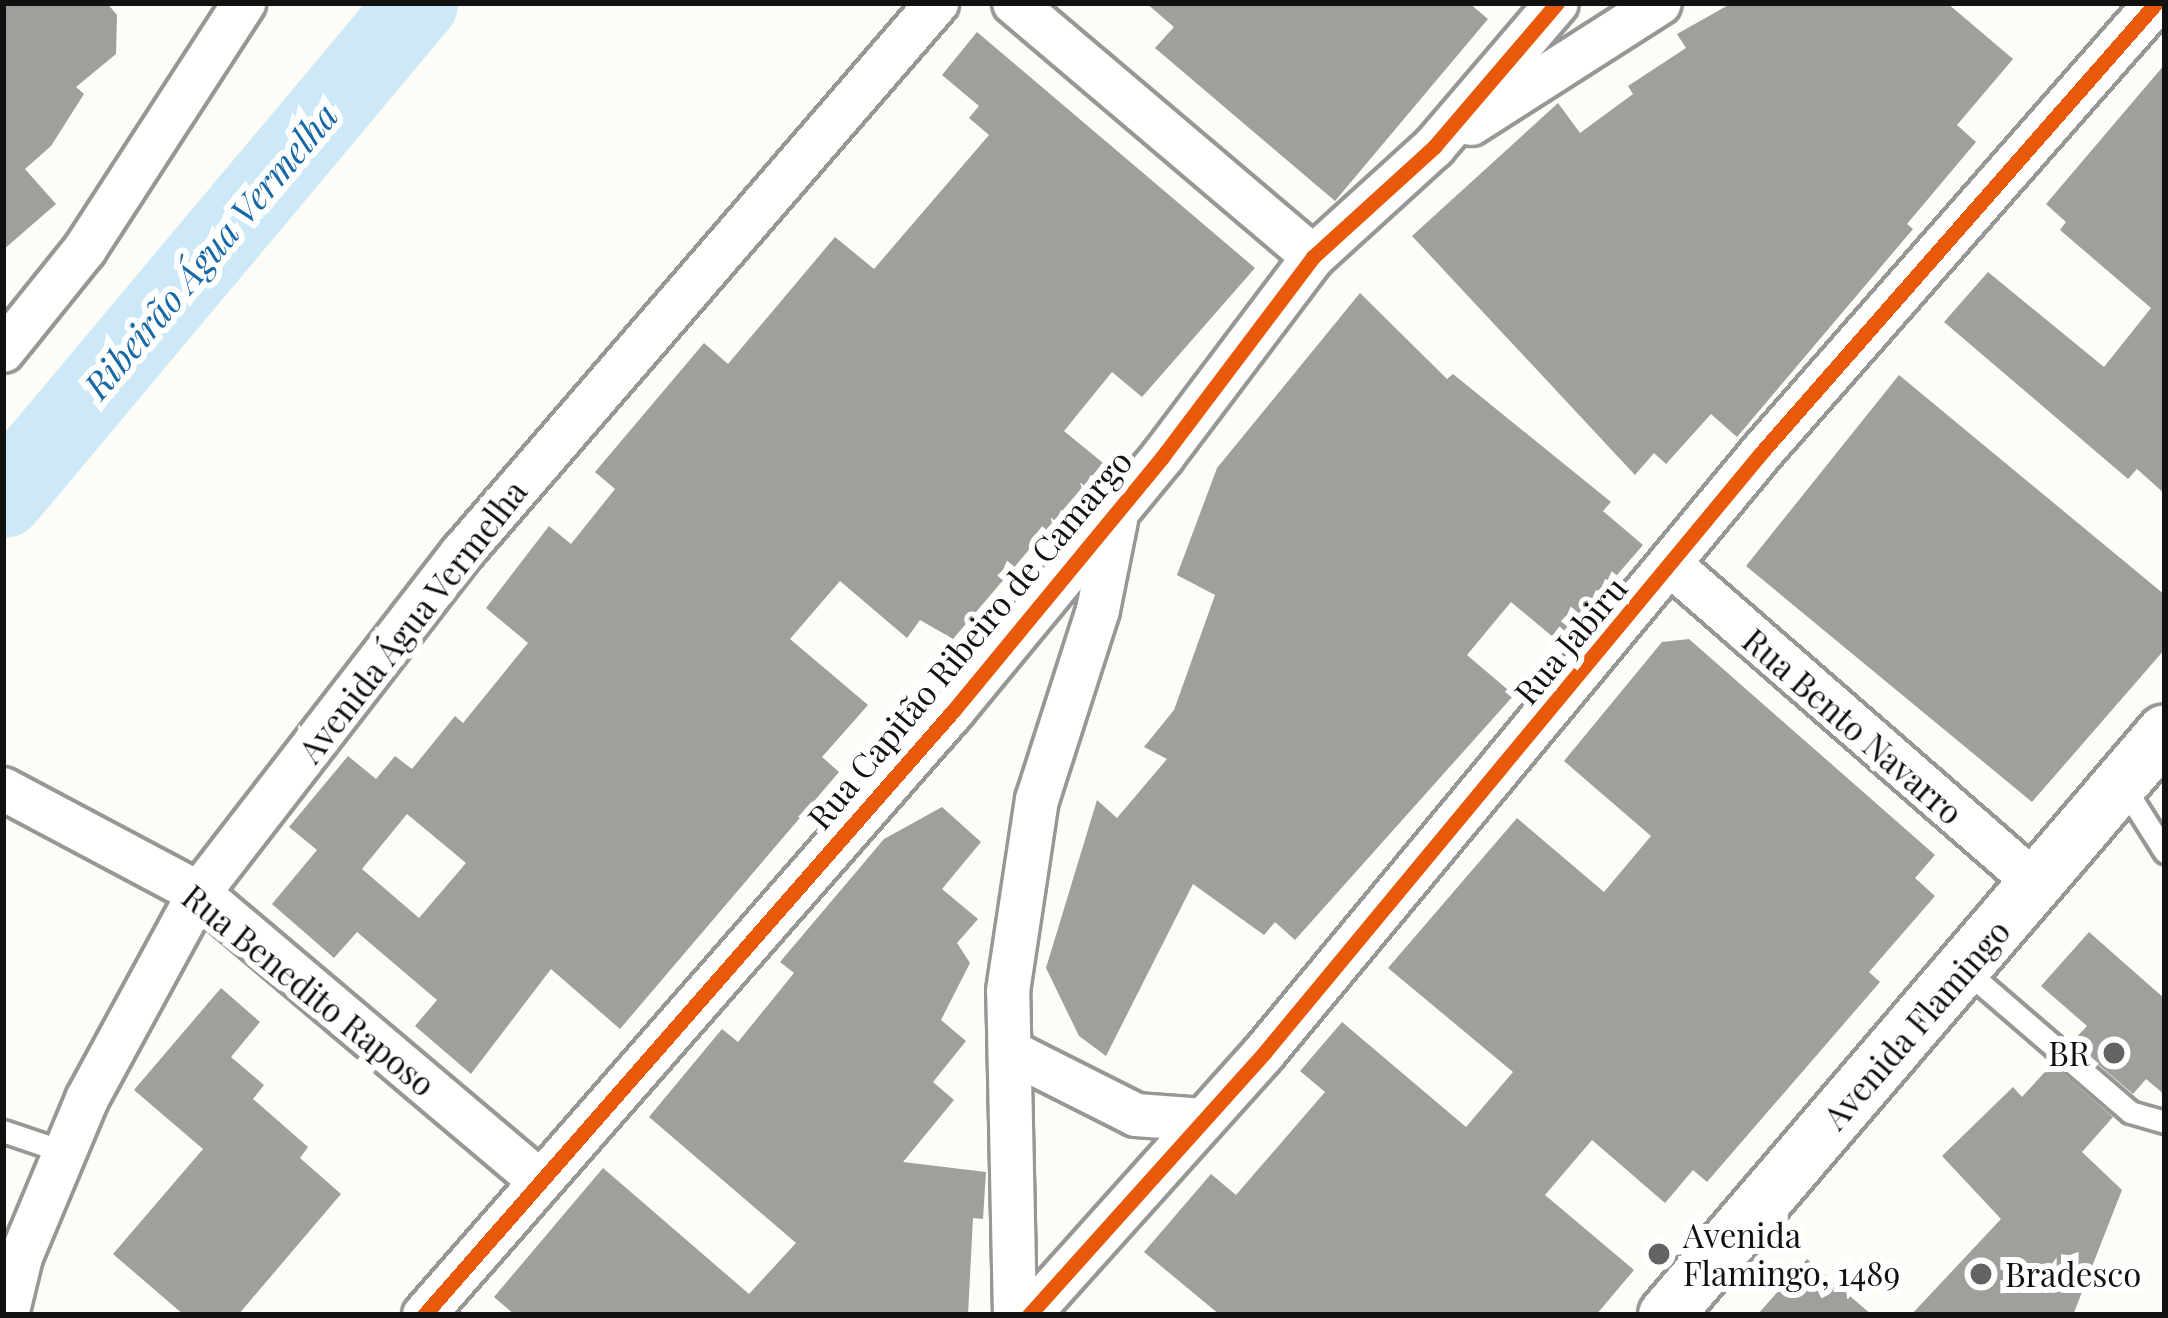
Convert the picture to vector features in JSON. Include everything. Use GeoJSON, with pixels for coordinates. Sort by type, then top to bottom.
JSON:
{"type":"FeatureCollection","features":[{"type":"Feature","properties":{"kind":"street"},"geometry":{"type":"LineString","coordinates":[[196,3],[206,51]]}},
{"type":"Feature","properties":{"kind":"street"},"geometry":{"type":"LineString","coordinates":[[3,351],[85,249],[206,51],[244,3]]}},
{"type":"Feature","properties":{"kind":"street","name":"Avenida Água Vermelha"},"geometry":{"type":"LineString","coordinates":[[7,1315],[65,1152],[199,892],[477,536],[938,3]]}},
{"type":"Feature","properties":{"kind":"street"},"geometry":{"type":"LineString","coordinates":[[1014,3],[1313,257]]}},
{"type":"Feature","properties":{"kind":"street","name":"Rua Capitão Ribeiro de Camargo"},"geometry":{"type":"LineString","coordinates":[[424,1315],[537,1179],[953,711],[1118,511],[1313,257],[1434,147],[1557,3]]}},
{"type":"Feature","properties":{"kind":"street"},"geometry":{"type":"LineString","coordinates":[[1434,147],[1660,3]]}},
{"type":"Feature","properties":{"kind":"street","name":"Rua Jabiru"},"geometry":{"type":"LineString","coordinates":[[1029,1315],[1204,1120],[1671,565],[2156,3]]}},
{"type":"Feature","properties":{"kind":"street"},"geometry":{"type":"LineString","coordinates":[[1015,1315],[1008,991],[1037,800],[1098,610],[1118,511]]}},
{"type":"Feature","properties":{"kind":"street","name":"Rua Bento Navarro"},"geometry":{"type":"LineString","coordinates":[[1671,565],[2037,884]]}},
{"type":"Feature","properties":{"kind":"street","name":"Avenida Flamingo"},"geometry":{"type":"LineString","coordinates":[[1666,1315],[2165,732]]}},
{"type":"Feature","properties":{"kind":"street","name":"Rua Benedito Raposo"},"geometry":{"type":"LineString","coordinates":[[3,789],[199,892],[537,1179]]}},
{"type":"Feature","properties":{"kind":"street"},"geometry":{"type":"LineString","coordinates":[[1012,1052],[1136,1115],[1204,1120]]}},
{"type":"Feature","properties":{"kind":"lane"},"geometry":{"type":"LineString","coordinates":[[2122,783],[2165,852]]}},
{"type":"Feature","properties":{"kind":"lane"},"geometry":{"type":"LineString","coordinates":[[1963,969],[2130,1112],[2165,1122]]}},
{"type":"Feature","properties":{"kind":"lane"},"geometry":{"type":"LineString","coordinates":[[3,1130],[65,1152]]}},
{"type":"Feature","properties":{"kind":"building"},"geometry":{"type":"Polygon","coordinates":[[[3,3],[107,3],[117,15],[116,54],[76,87],[84,94],[51,146],[25,169],[56,204],[3,250],[3,3]]]}},
{"type":"Feature","properties":{"kind":"building"},"geometry":{"type":"Polygon","coordinates":[[[1146,3],[1469,3],[1488,19],[1335,201],[1155,48],[1174,27],[1146,3]]]}},
{"type":"Feature","properties":{"kind":"building"},"geometry":{"type":"Polygon","coordinates":[[[1732,3],[1947,3],[2013,59],[1957,125],[1976,142],[1907,224],[1913,229],[1737,437],[1711,414],[1666,464],[1654,453],[1635,475],[1412,236],[1558,103],[1580,133],[1633,94],[1628,86],[1686,48],[1677,34],[1732,3]]]}},
{"type":"Feature","properties":{"kind":"building"},"geometry":{"type":"Polygon","coordinates":[[[977,32],[1255,268],[1142,397],[1112,372],[1064,431],[1103,463],[953,639],[920,620],[907,638],[840,581],[790,639],[868,705],[822,757],[839,772],[620,1029],[551,969],[471,1074],[415,1026],[437,1000],[357,932],[334,958],[272,904],[317,850],[289,827],[348,756],[376,779],[395,756],[412,769],[455,716],[463,723],[528,643],[486,608],[549,526],[571,544],[615,489],[595,472],[704,343],[728,364],[835,237],[874,269],[989,135],[969,118],[979,106],[942,75],[977,32]],[[407,814],[362,869],[419,918],[466,863],[407,814]]]}},
{"type":"Feature","properties":{"kind":"building"},"geometry":{"type":"Polygon","coordinates":[[[2165,64],[2165,494],[2137,469],[2128,479],[1944,322],[1988,272],[2104,367],[2151,308],[2060,230],[2066,222],[2046,204],[2165,64]]]}},
{"type":"Feature","properties":{"kind":"building"},"geometry":{"type":"Polygon","coordinates":[[[1360,293],[1447,379],[1453,374],[1611,502],[1603,511],[1643,545],[1559,642],[1511,602],[1467,655],[1514,695],[1295,940],[1275,922],[1264,935],[1193,884],[1106,1056],[1079,1036],[1046,968],[1097,800],[1117,818],[1167,759],[1144,747],[1174,710],[1215,595],[1177,575],[1217,468],[1360,293]]]}},
{"type":"Feature","properties":{"kind":"building"},"geometry":{"type":"Polygon","coordinates":[[[1899,375],[2165,595],[2165,649],[2032,802],[1746,566],[1899,375]]]}},
{"type":"Feature","properties":{"kind":"building"},"geometry":{"type":"Polygon","coordinates":[[[1689,639],[1935,855],[1915,878],[1935,896],[1869,972],[1880,982],[1707,1182],[1693,1170],[1665,1203],[1592,1140],[1545,1195],[1634,1270],[1596,1315],[1220,1315],[1144,1252],[1211,1174],[1236,1195],[1325,1092],[1300,1071],[1342,1022],[1466,1127],[1513,1072],[1388,968],[1517,818],[1604,892],[1651,836],[1564,761],[1662,642],[1689,639]]]}},
{"type":"Feature","properties":{"kind":"building"},"geometry":{"type":"Polygon","coordinates":[[[942,807],[981,842],[942,889],[978,919],[957,943],[970,963],[941,1020],[966,1041],[933,1082],[954,1100],[903,1162],[986,1172],[983,1219],[973,1218],[968,1315],[515,1315],[494,1297],[603,1168],[749,1294],[796,1243],[649,1117],[722,1029],[738,1042],[794,973],[780,962],[884,839],[942,807]]]}},
{"type":"Feature","properties":{"kind":"building","name":"BR"},"geometry":{"type":"Polygon","coordinates":[[[2089,932],[2165,999],[2165,1095],[2146,1079],[2133,1094],[2072,1042],[2087,1026],[2041,986],[2089,932]]]}},
{"type":"Feature","properties":{"kind":"building"},"geometry":{"type":"Polygon","coordinates":[[[221,988],[260,1022],[231,1057],[264,1085],[253,1099],[308,1147],[300,1158],[341,1194],[238,1315],[184,1315],[113,1254],[203,1149],[134,1090],[221,988]]]}},
{"type":"Feature","properties":{"kind":"building"},"geometry":{"type":"Polygon","coordinates":[[[2052,1064],[2113,1117],[2082,1152],[2122,1190],[2073,1315],[1911,1315],[2001,1219],[1942,1156],[2013,1087],[2022,1097],[2052,1064]]]}},
{"type":"Feature","properties":{"kind":"building"},"geometry":{"type":"Polygon","coordinates":[[[1807,1259],[1872,1315],[1757,1315],[1807,1259]]]}},
{"type":"Feature","properties":{"kind":"waterway","name":"Ribeirão Água Vermelha"},"geometry":{"type":"LineString","coordinates":[[3,497],[417,3]]}},
{"type":"Feature","properties":{"kind":"cycle path"},"geometry":{"type":"LineString","coordinates":[[424,1315],[953,711],[1163,456],[1313,257],[1434,147],[1557,3]]}},
{"type":"Feature","properties":{"kind":"cycle path"},"geometry":{"type":"LineString","coordinates":[[1029,1315],[1264,1053],[1761,453],[2156,3]]}},
{"type":"Feature","properties":{"kind":"place","name":"BR"},"geometry":{"type":"Point","coordinates":[2114,1053]}},
{"type":"Feature","properties":{"kind":"place","name":"Avenida Flamingo, 1489"},"geometry":{"type":"Point","coordinates":[1659,1254]}},
{"type":"Feature","properties":{"kind":"place","name":"Bradesco"},"geometry":{"type":"Point","coordinates":[1981,1274]}}]}
